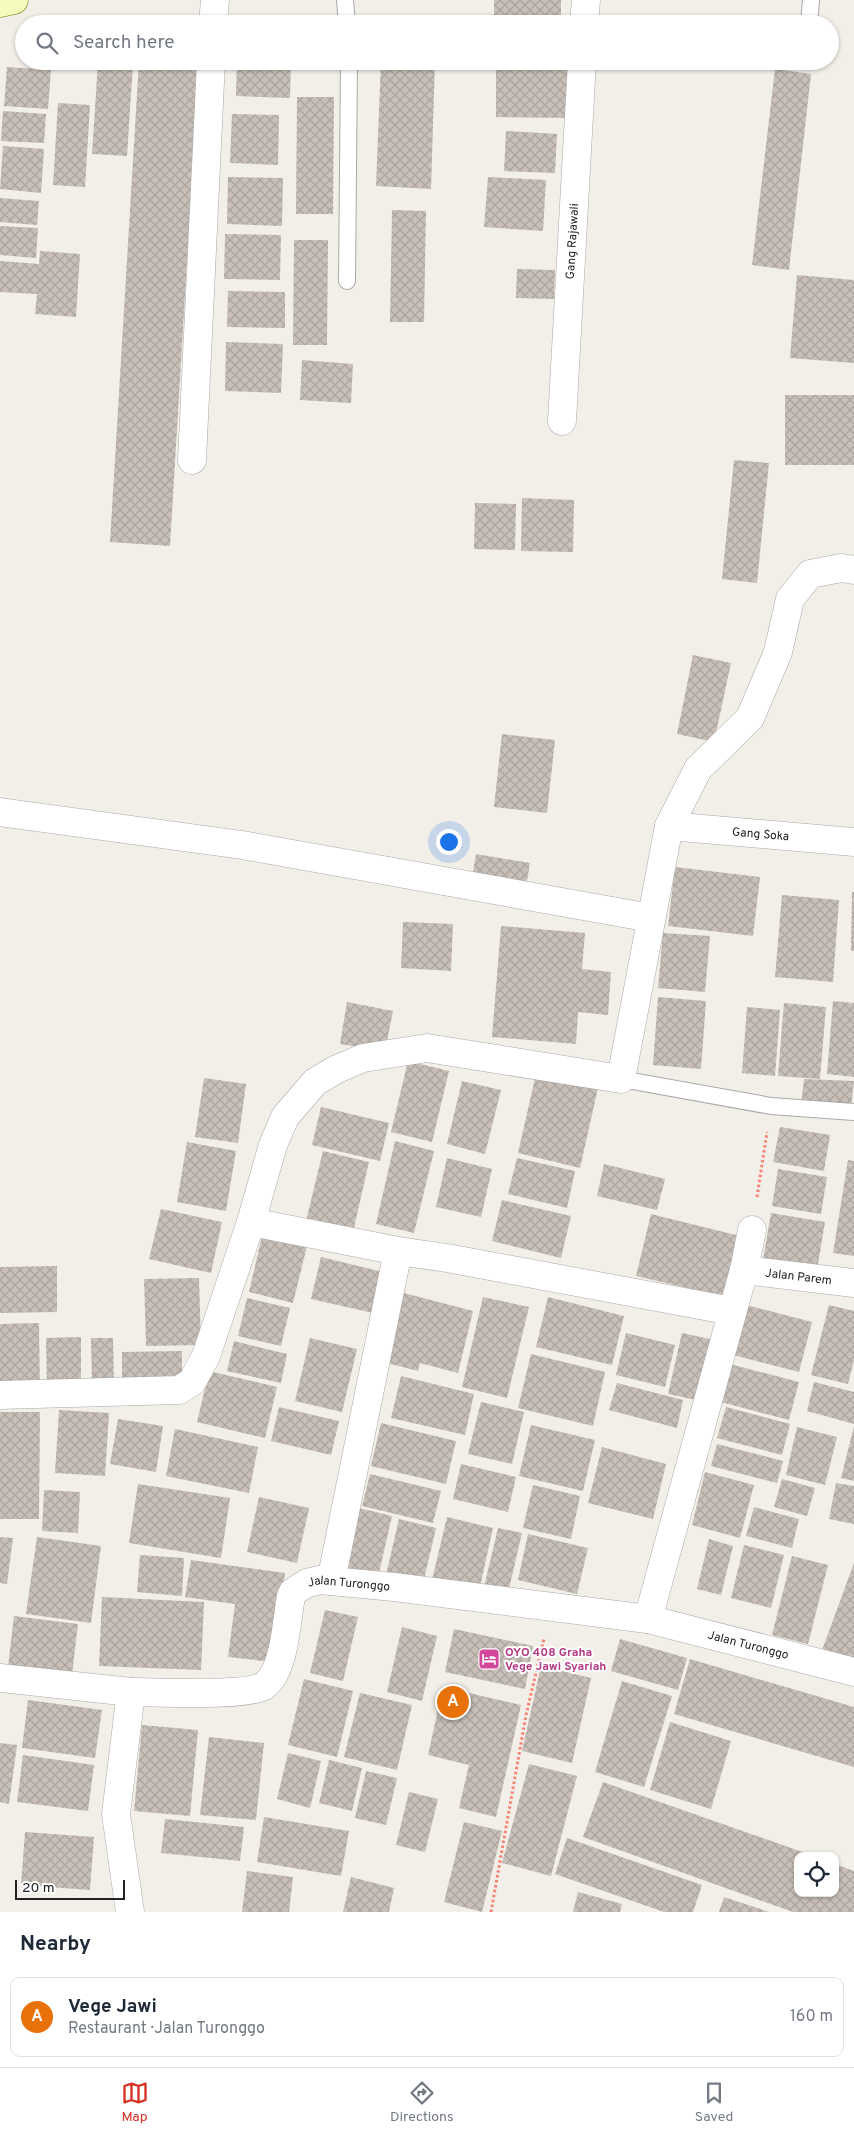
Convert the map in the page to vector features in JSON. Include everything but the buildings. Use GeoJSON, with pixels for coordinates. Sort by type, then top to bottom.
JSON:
{"type":"FeatureCollection","features":[{"type":"Feature","properties":{"kind":"street"},"geometry":{"type":"LineString","coordinates":[[0,3],[14,0]]}},
{"type":"Feature","properties":{"kind":"street"},"geometry":{"type":"LineString","coordinates":[[214,15],[215,0]]}},
{"type":"Feature","properties":{"kind":"street"},"geometry":{"type":"LineString","coordinates":[[585,15],[586,0]]}},
{"type":"Feature","properties":{"kind":"street"},"geometry":{"type":"LineString","coordinates":[[192,460],[211,70]]}},
{"type":"Feature","properties":{"kind":"street","name":"Gang Rajawali"},"geometry":{"type":"LineString","coordinates":[[562,421],[582,70]]}},
{"type":"Feature","properties":{"kind":"street"},"geometry":{"type":"LineString","coordinates":[[0,1395],[179,1390],[192,1382],[206,1356],[251,1222],[273,1145],[285,1116],[315,1082],[335,1070],[363,1058],[427,1048],[621,1079],[669,826],[698,769],[750,718],[778,652],[790,599],[810,574],[841,568],[854,570]]}},
{"type":"Feature","properties":{"kind":"street"},"geometry":{"type":"LineString","coordinates":[[0,812],[242,845],[651,918]]}},
{"type":"Feature","properties":{"kind":"street","name":"Gang Soka"},"geometry":{"type":"LineString","coordinates":[[669,826],[854,842]]}},
{"type":"Feature","properties":{"kind":"street"},"geometry":{"type":"LineString","coordinates":[[251,1222],[732,1312]]}},
{"type":"Feature","properties":{"kind":"street"},"geometry":{"type":"LineString","coordinates":[[648,1619],[744,1270],[752,1230]]}},
{"type":"Feature","properties":{"kind":"street"},"geometry":{"type":"LineString","coordinates":[[331,1581],[398,1251]]}},
{"type":"Feature","properties":{"kind":"street","name":"Jalan Parem"},"geometry":{"type":"LineString","coordinates":[[744,1270],[854,1283]]}},
{"type":"Feature","properties":{"kind":"street","name":"Jalan Turonggo"},"geometry":{"type":"LineString","coordinates":[[0,1678],[131,1692],[229,1692],[249,1690],[264,1685],[274,1675],[285,1637],[293,1592],[307,1583],[320,1580],[648,1619],[854,1672]]}},
{"type":"Feature","properties":{"kind":"street"},"geometry":{"type":"LineString","coordinates":[[130,1912],[116,1814],[131,1692]]}},
{"type":"Feature","properties":{"kind":"lane"},"geometry":{"type":"LineString","coordinates":[[345,0],[346,15]]}},
{"type":"Feature","properties":{"kind":"lane"},"geometry":{"type":"LineString","coordinates":[[810,15],[811,0]]}},
{"type":"Feature","properties":{"kind":"lane"},"geometry":{"type":"LineString","coordinates":[[347,281],[349,70]]}},
{"type":"Feature","properties":{"kind":"lane"},"geometry":{"type":"LineString","coordinates":[[621,1079],[771,1106],[854,1112]]}},
{"type":"Feature","properties":{"kind":"path"},"geometry":{"type":"LineString","coordinates":[[752,1230],[771,1106]]}},
{"type":"Feature","properties":{"kind":"path"},"geometry":{"type":"LineString","coordinates":[[492,1912],[526,1715],[550,1607]]}},
{"type":"Feature","properties":{"kind":"place","name":"OYO 408 Graha Vege Jawi Syariah"},"geometry":{"type":"Point","coordinates":[489,1659]}},
{"type":"Feature","properties":{"kind":"place","name":"Vege Jawi"},"geometry":{"type":"Point","coordinates":[453,1702]}}]}
